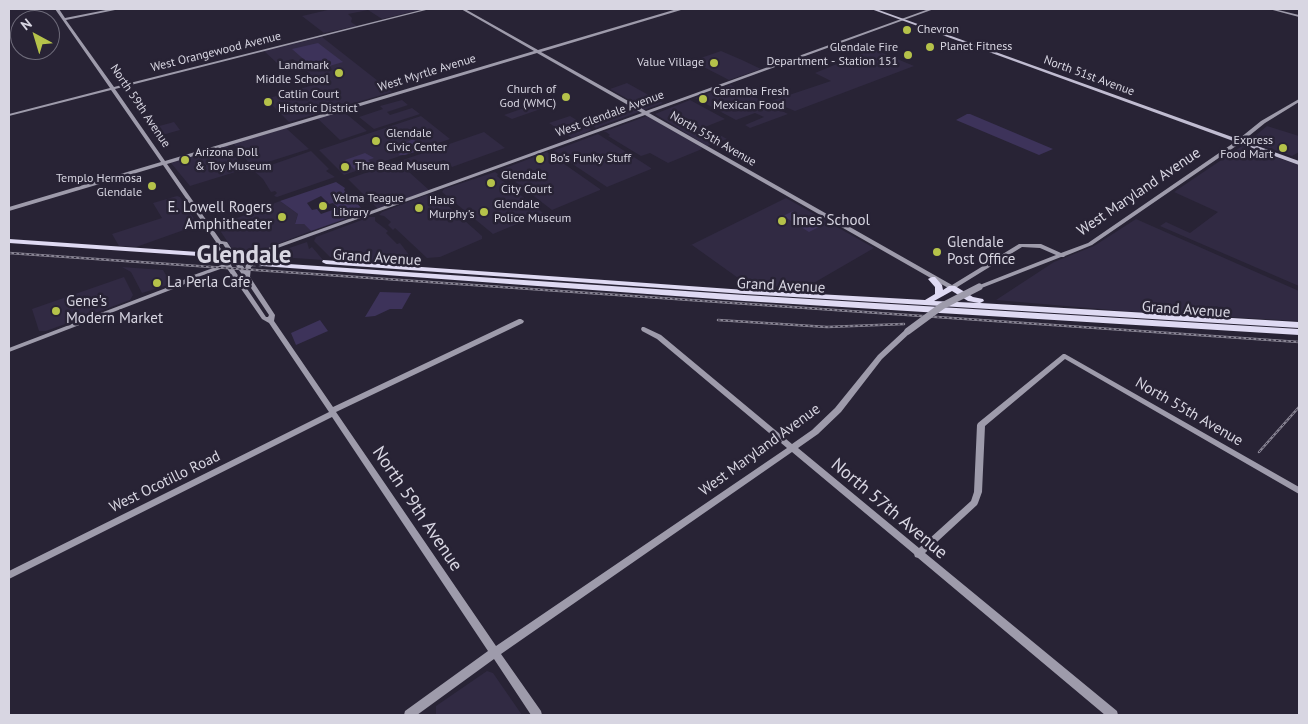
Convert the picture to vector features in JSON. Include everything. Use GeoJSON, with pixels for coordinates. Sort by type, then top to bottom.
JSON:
{"type":"FeatureCollection","features":[{"type":"Feature","properties":{"kind":"highway"},"geometry":{"type":"LineString","coordinates":[[9,241],[211,258],[9,247]]}},
{"type":"Feature","properties":{"kind":"highway","name":"Grand Avenue"},"geometry":{"type":"LineString","coordinates":[[263,260],[489,272],[744,292],[1073,310],[1299,325]]}},
{"type":"Feature","properties":{"kind":"highway","name":"Grand Avenue"},"geometry":{"type":"LineString","coordinates":[[263,260],[734,297],[1299,332]]}},
{"type":"Feature","properties":{"kind":"highway"},"geometry":{"type":"LineString","coordinates":[[932,279],[939,288],[939,296]]}},
{"type":"Feature","properties":{"kind":"highway"},"geometry":{"type":"LineString","coordinates":[[917,301],[939,296],[952,288],[976,300],[1073,310]]}},
{"type":"Feature","properties":{"kind":"highway"},"geometry":{"type":"LineString","coordinates":[[1173,323],[1176,321],[1200,322],[1203,319]]}},
{"type":"Feature","properties":{"kind":"main road","name":"North 51st Avenue"},"geometry":{"type":"LineString","coordinates":[[873,9],[1299,162]]}},
{"type":"Feature","properties":{"kind":"street","name":"North 59th Avenue"},"geometry":{"type":"LineString","coordinates":[[57,9],[219,242],[225,243],[272,315],[272,321],[494,654],[537,715]]}},
{"type":"Feature","properties":{"kind":"street"},"geometry":{"type":"LineString","coordinates":[[64,19],[115,9]]}},
{"type":"Feature","properties":{"kind":"street","name":"West Orangewood Avenue"},"geometry":{"type":"LineString","coordinates":[[9,115],[428,9]]}},
{"type":"Feature","properties":{"kind":"street","name":"North 55th Avenue"},"geometry":{"type":"LineString","coordinates":[[463,9],[539,50],[932,279],[952,288]]}},
{"type":"Feature","properties":{"kind":"street","name":"West Myrtle Avenue"},"geometry":{"type":"LineString","coordinates":[[9,209],[680,9]]}},
{"type":"Feature","properties":{"kind":"street","name":"West Glendale Avenue"},"geometry":{"type":"LineString","coordinates":[[9,350],[229,266],[932,9]]}},
{"type":"Feature","properties":{"kind":"street"},"geometry":{"type":"LineString","coordinates":[[1270,9],[1299,16]]}},
{"type":"Feature","properties":{"kind":"street","name":"West Maryland Avenue"},"geometry":{"type":"LineString","coordinates":[[409,715],[494,654],[792,449],[828,421],[882,356],[908,331],[942,306],[972,290],[1096,241],[1239,141],[1263,122],[1299,100]]}},
{"type":"Feature","properties":{"kind":"street","name":"North 59th Avenue"},"geometry":{"type":"LineString","coordinates":[[219,242],[216,246],[229,266],[264,318],[272,321]]}},
{"type":"Feature","properties":{"kind":"street","name":"West Glendale Avenue"},"geometry":{"type":"LineString","coordinates":[[238,263],[263,260],[296,242]]}},
{"type":"Feature","properties":{"kind":"street"},"geometry":{"type":"LineString","coordinates":[[952,288],[1016,246],[1035,244],[1062,256]]}},
{"type":"Feature","properties":{"kind":"street"},"geometry":{"type":"LineString","coordinates":[[250,281],[247,271],[248,266],[263,260]]}},
{"type":"Feature","properties":{"kind":"street","name":"West Ocotillo Road"},"geometry":{"type":"LineString","coordinates":[[9,575],[521,320]]}},
{"type":"Feature","properties":{"kind":"street","name":"North 57th Avenue"},"geometry":{"type":"LineString","coordinates":[[644,330],[659,337],[1113,715]]}},
{"type":"Feature","properties":{"kind":"street","name":"North 55th Avenue"},"geometry":{"type":"LineString","coordinates":[[918,554],[974,503],[978,492],[981,425],[1065,356],[1299,492]]}},
{"type":"Feature","properties":{"kind":"shaded area"},"geometry":{"type":"Polygon","coordinates":[[[332,9],[423,9],[382,19],[368,10],[348,14],[352,18],[351,22],[357,26],[324,33],[302,16],[332,9]]]}},
{"type":"Feature","properties":{"kind":"shaded area","name":"Landmark Middle School"},"geometry":{"type":"Polygon","coordinates":[[[322,37],[392,92],[289,122],[266,99],[320,83],[293,59],[277,63],[264,51],[322,37]]]}},
{"type":"Feature","properties":{"kind":"shaded area"},"geometry":{"type":"Polygon","coordinates":[[[318,43],[343,62],[316,70],[292,49],[318,43]]]}},
{"type":"Feature","properties":{"kind":"shaded area"},"geometry":{"type":"Polygon","coordinates":[[[873,49],[914,66],[795,111],[771,101],[831,81],[815,73],[873,49]]]}},
{"type":"Feature","properties":{"kind":"shaded area"},"geometry":{"type":"Polygon","coordinates":[[[721,51],[761,69],[729,80],[692,61],[721,51]]]}},
{"type":"Feature","properties":{"kind":"shaded area"},"geometry":{"type":"Polygon","coordinates":[[[627,83],[663,103],[596,128],[583,120],[633,102],[610,89],[627,83]]]}},
{"type":"Feature","properties":{"kind":"shaded area"},"geometry":{"type":"Polygon","coordinates":[[[731,85],[788,114],[750,128],[745,125],[764,117],[755,113],[736,120],[695,98],[731,85]]]}},
{"type":"Feature","properties":{"kind":"shaded area"},"geometry":{"type":"Polygon","coordinates":[[[543,98],[552,105],[512,119],[504,115],[524,108],[520,106],[543,98]]]}},
{"type":"Feature","properties":{"kind":"shaded area"},"geometry":{"type":"Polygon","coordinates":[[[402,100],[408,105],[387,112],[390,115],[412,108],[420,114],[374,129],[359,117],[383,109],[380,106],[402,100]]]}},
{"type":"Feature","properties":{"kind":"shaded area"},"geometry":{"type":"Polygon","coordinates":[[[690,100],[725,119],[705,127],[727,139],[707,146],[655,114],[690,100]]]}},
{"type":"Feature","properties":{"kind":"shaded area"},"geometry":{"type":"Polygon","coordinates":[[[344,110],[367,131],[340,140],[316,117],[344,110]]]}},
{"type":"Feature","properties":{"kind":"shaded area"},"geometry":{"type":"Polygon","coordinates":[[[967,114],[1053,149],[1039,155],[956,120],[967,114]]]}},
{"type":"Feature","properties":{"kind":"shaded area"},"geometry":{"type":"Polygon","coordinates":[[[421,116],[450,139],[344,175],[319,150],[421,116]]]}},
{"type":"Feature","properties":{"kind":"shaded area"},"geometry":{"type":"Polygon","coordinates":[[[570,116],[591,130],[572,138],[549,123],[570,116]]]}},
{"type":"Feature","properties":{"kind":"shaded area"},"geometry":{"type":"Polygon","coordinates":[[[647,116],[702,149],[668,163],[650,153],[641,156],[608,136],[610,135],[606,132],[603,132],[647,116]]]}},
{"type":"Feature","properties":{"kind":"shaded area"},"geometry":{"type":"Polygon","coordinates":[[[174,122],[180,130],[155,137],[148,129],[174,122]]]}},
{"type":"Feature","properties":{"kind":"shaded area"},"geometry":{"type":"Polygon","coordinates":[[[1267,126],[1299,136],[1299,152],[1292,156],[1249,141],[1267,126]]]}},
{"type":"Feature","properties":{"kind":"shaded area"},"geometry":{"type":"Polygon","coordinates":[[[289,127],[287,129],[309,149],[252,167],[234,144],[289,127]]]}},
{"type":"Feature","properties":{"kind":"shaded area"},"geometry":{"type":"Polygon","coordinates":[[[484,132],[505,148],[452,167],[444,160],[409,172],[429,190],[378,209],[348,179],[484,132]]]}},
{"type":"Feature","properties":{"kind":"shaded area"},"geometry":{"type":"Polygon","coordinates":[[[598,134],[651,169],[607,187],[553,151],[598,134]]]}},
{"type":"Feature","properties":{"kind":"shaded area"},"geometry":{"type":"Polygon","coordinates":[[[413,139],[424,149],[400,155],[393,149],[413,139]]]}},
{"type":"Feature","properties":{"kind":"shaded area"},"geometry":{"type":"Polygon","coordinates":[[[227,146],[245,169],[190,186],[171,163],[227,146]]]}},
{"type":"Feature","properties":{"kind":"shaded area"},"geometry":{"type":"Polygon","coordinates":[[[1242,146],[1299,165],[1299,286],[1160,226],[1166,222],[1190,233],[1218,212],[1174,192],[1242,146]]]}},
{"type":"Feature","properties":{"kind":"shaded area"},"geometry":{"type":"Polygon","coordinates":[[[311,151],[329,169],[326,171],[335,177],[277,197],[274,196],[277,193],[275,191],[271,192],[263,179],[254,171],[311,151]]]}},
{"type":"Feature","properties":{"kind":"shaded area"},"geometry":{"type":"Polygon","coordinates":[[[547,152],[600,190],[552,210],[500,170],[547,152]]]}},
{"type":"Feature","properties":{"kind":"shaded area"},"geometry":{"type":"Polygon","coordinates":[[[365,153],[374,158],[368,160],[374,165],[356,171],[345,160],[365,153]]]}},
{"type":"Feature","properties":{"kind":"shaded area"},"geometry":{"type":"Polygon","coordinates":[[[495,172],[498,174],[497,176],[543,213],[493,234],[442,192],[444,189],[495,172]]]}},
{"type":"Feature","properties":{"kind":"shaded area"},"geometry":{"type":"Polygon","coordinates":[[[336,182],[345,188],[344,190],[348,195],[351,194],[353,196],[352,198],[364,211],[368,211],[311,231],[304,224],[295,224],[298,214],[280,201],[336,182]],[[321,196],[307,203],[312,210],[317,209],[321,214],[338,208],[333,203],[329,204],[321,196]]]}},
{"type":"Feature","properties":{"kind":"shaded area"},"geometry":{"type":"Polygon","coordinates":[[[432,193],[438,194],[439,198],[482,236],[482,239],[440,257],[427,258],[395,228],[393,230],[388,225],[391,222],[384,216],[379,215],[382,212],[432,193]]]}},
{"type":"Feature","properties":{"kind":"shaded area"},"geometry":{"type":"Polygon","coordinates":[[[177,196],[180,197],[198,225],[136,247],[119,246],[112,234],[162,218],[153,203],[177,196]]]}},
{"type":"Feature","properties":{"kind":"shaded area","name":"Imes School"},"geometry":{"type":"Polygon","coordinates":[[[786,198],[874,248],[805,288],[748,285],[692,245],[689,246],[786,198]]]}},
{"type":"Feature","properties":{"kind":"shaded area"},"geometry":{"type":"Polygon","coordinates":[[[280,201],[298,214],[295,223],[304,224],[311,231],[244,257],[237,256],[217,226],[280,201]]]}},
{"type":"Feature","properties":{"kind":"shaded area"},"geometry":{"type":"Polygon","coordinates":[[[793,211],[819,227],[809,232],[783,216],[793,211]]]}},
{"type":"Feature","properties":{"kind":"shaded area"},"geometry":{"type":"Polygon","coordinates":[[[370,217],[375,217],[375,221],[388,231],[386,233],[397,244],[400,243],[416,264],[330,257],[314,241],[316,237],[370,217]]]}},
{"type":"Feature","properties":{"kind":"shaded area"},"geometry":{"type":"Polygon","coordinates":[[[1136,219],[1299,291],[1299,321],[1124,311],[996,300],[1054,262],[1094,246],[1136,219]]]}},
{"type":"Feature","properties":{"kind":"shaded area"},"geometry":{"type":"Polygon","coordinates":[[[307,242],[309,249],[312,247],[323,260],[265,256],[307,242]]]}},
{"type":"Feature","properties":{"kind":"shaded area"},"geometry":{"type":"Polygon","coordinates":[[[122,267],[163,270],[171,284],[142,293],[131,272],[122,267]]]}},
{"type":"Feature","properties":{"kind":"shaded area"},"geometry":{"type":"Polygon","coordinates":[[[124,277],[133,295],[130,300],[46,331],[39,331],[32,309],[124,277]]]}},
{"type":"Feature","properties":{"kind":"shaded area"},"geometry":{"type":"Polygon","coordinates":[[[380,292],[411,293],[402,309],[390,309],[375,316],[365,317],[380,292]]]}},
{"type":"Feature","properties":{"kind":"shaded area"},"geometry":{"type":"Polygon","coordinates":[[[320,320],[328,331],[296,345],[291,333],[320,320]]]}},
{"type":"Feature","properties":{"kind":"shaded area"},"geometry":{"type":"Polygon","coordinates":[[[487,671],[493,673],[522,715],[436,715],[436,706],[487,671]]]}},
{"type":"Feature","properties":{"kind":"tunnel"},"geometry":{"type":"LineString","coordinates":[[209,260],[262,264]]}},
{"type":"Feature","properties":{"kind":"railway"},"geometry":{"type":"LineString","coordinates":[[9,253],[1299,342]]}},
{"type":"Feature","properties":{"kind":"railway"},"geometry":{"type":"LineString","coordinates":[[718,320],[827,327],[904,324]]}},
{"type":"Feature","properties":{"kind":"railway"},"geometry":{"type":"LineString","coordinates":[[1259,452],[1299,407]]}},
{"type":"Feature","properties":{"kind":"place","name":"Chevron"},"geometry":{"type":"Point","coordinates":[907,30]}},
{"type":"Feature","properties":{"kind":"place","name":"Planet Fitness"},"geometry":{"type":"Point","coordinates":[930,47]}},
{"type":"Feature","properties":{"kind":"place","name":"Glendale Fire Department - Station 151"},"geometry":{"type":"Point","coordinates":[908,55]}},
{"type":"Feature","properties":{"kind":"place","name":"Value Village"},"geometry":{"type":"Point","coordinates":[714,63]}},
{"type":"Feature","properties":{"kind":"place","name":"Landmark Middle School"},"geometry":{"type":"Point","coordinates":[339,73]}},
{"type":"Feature","properties":{"kind":"place","name":"Church of God (WMC)"},"geometry":{"type":"Point","coordinates":[566,97]}},
{"type":"Feature","properties":{"kind":"place","name":"Caramba Fresh Mexican Food"},"geometry":{"type":"Point","coordinates":[703,99]}},
{"type":"Feature","properties":{"kind":"place","name":"Catlin Court Historic District"},"geometry":{"type":"Point","coordinates":[268,102]}},
{"type":"Feature","properties":{"kind":"place","name":"Glendale Civic Center"},"geometry":{"type":"Point","coordinates":[376,141]}},
{"type":"Feature","properties":{"kind":"place","name":"Express Food Mart"},"geometry":{"type":"Point","coordinates":[1283,148]}},
{"type":"Feature","properties":{"kind":"place","name":"Bo's Funky Stuff"},"geometry":{"type":"Point","coordinates":[540,159]}},
{"type":"Feature","properties":{"kind":"place","name":"Arizona Doll & Toy Museum"},"geometry":{"type":"Point","coordinates":[185,160]}},
{"type":"Feature","properties":{"kind":"place","name":"The Bead Museum"},"geometry":{"type":"Point","coordinates":[345,167]}},
{"type":"Feature","properties":{"kind":"place","name":"Glendale City Court"},"geometry":{"type":"Point","coordinates":[491,183]}},
{"type":"Feature","properties":{"kind":"place","name":"Templo Hermosa Glendale"},"geometry":{"type":"Point","coordinates":[152,186]}},
{"type":"Feature","properties":{"kind":"place","name":"Velma Teague Library"},"geometry":{"type":"Point","coordinates":[323,206]}},
{"type":"Feature","properties":{"kind":"place","name":"Haus Murphy's"},"geometry":{"type":"Point","coordinates":[419,208]}},
{"type":"Feature","properties":{"kind":"place","name":"Glendale Police Museum"},"geometry":{"type":"Point","coordinates":[484,212]}},
{"type":"Feature","properties":{"kind":"place","name":"E. Lowell Rogers Amphitheater"},"geometry":{"type":"Point","coordinates":[282,217]}},
{"type":"Feature","properties":{"kind":"place","name":"Imes School"},"geometry":{"type":"Point","coordinates":[782,221]}},
{"type":"Feature","properties":{"kind":"place","name":"Glendale Post Office"},"geometry":{"type":"Point","coordinates":[937,252]}},
{"type":"Feature","properties":{"kind":"place","name":"La Perla Cafe"},"geometry":{"type":"Point","coordinates":[157,283]}},
{"type":"Feature","properties":{"kind":"place","name":"Gene's Modern Market"},"geometry":{"type":"Point","coordinates":[56,311]}},
{"type":"Feature","properties":{"kind":"district","name":"Glendale"},"geometry":{"type":"Point","coordinates":[244,256]}}]}
